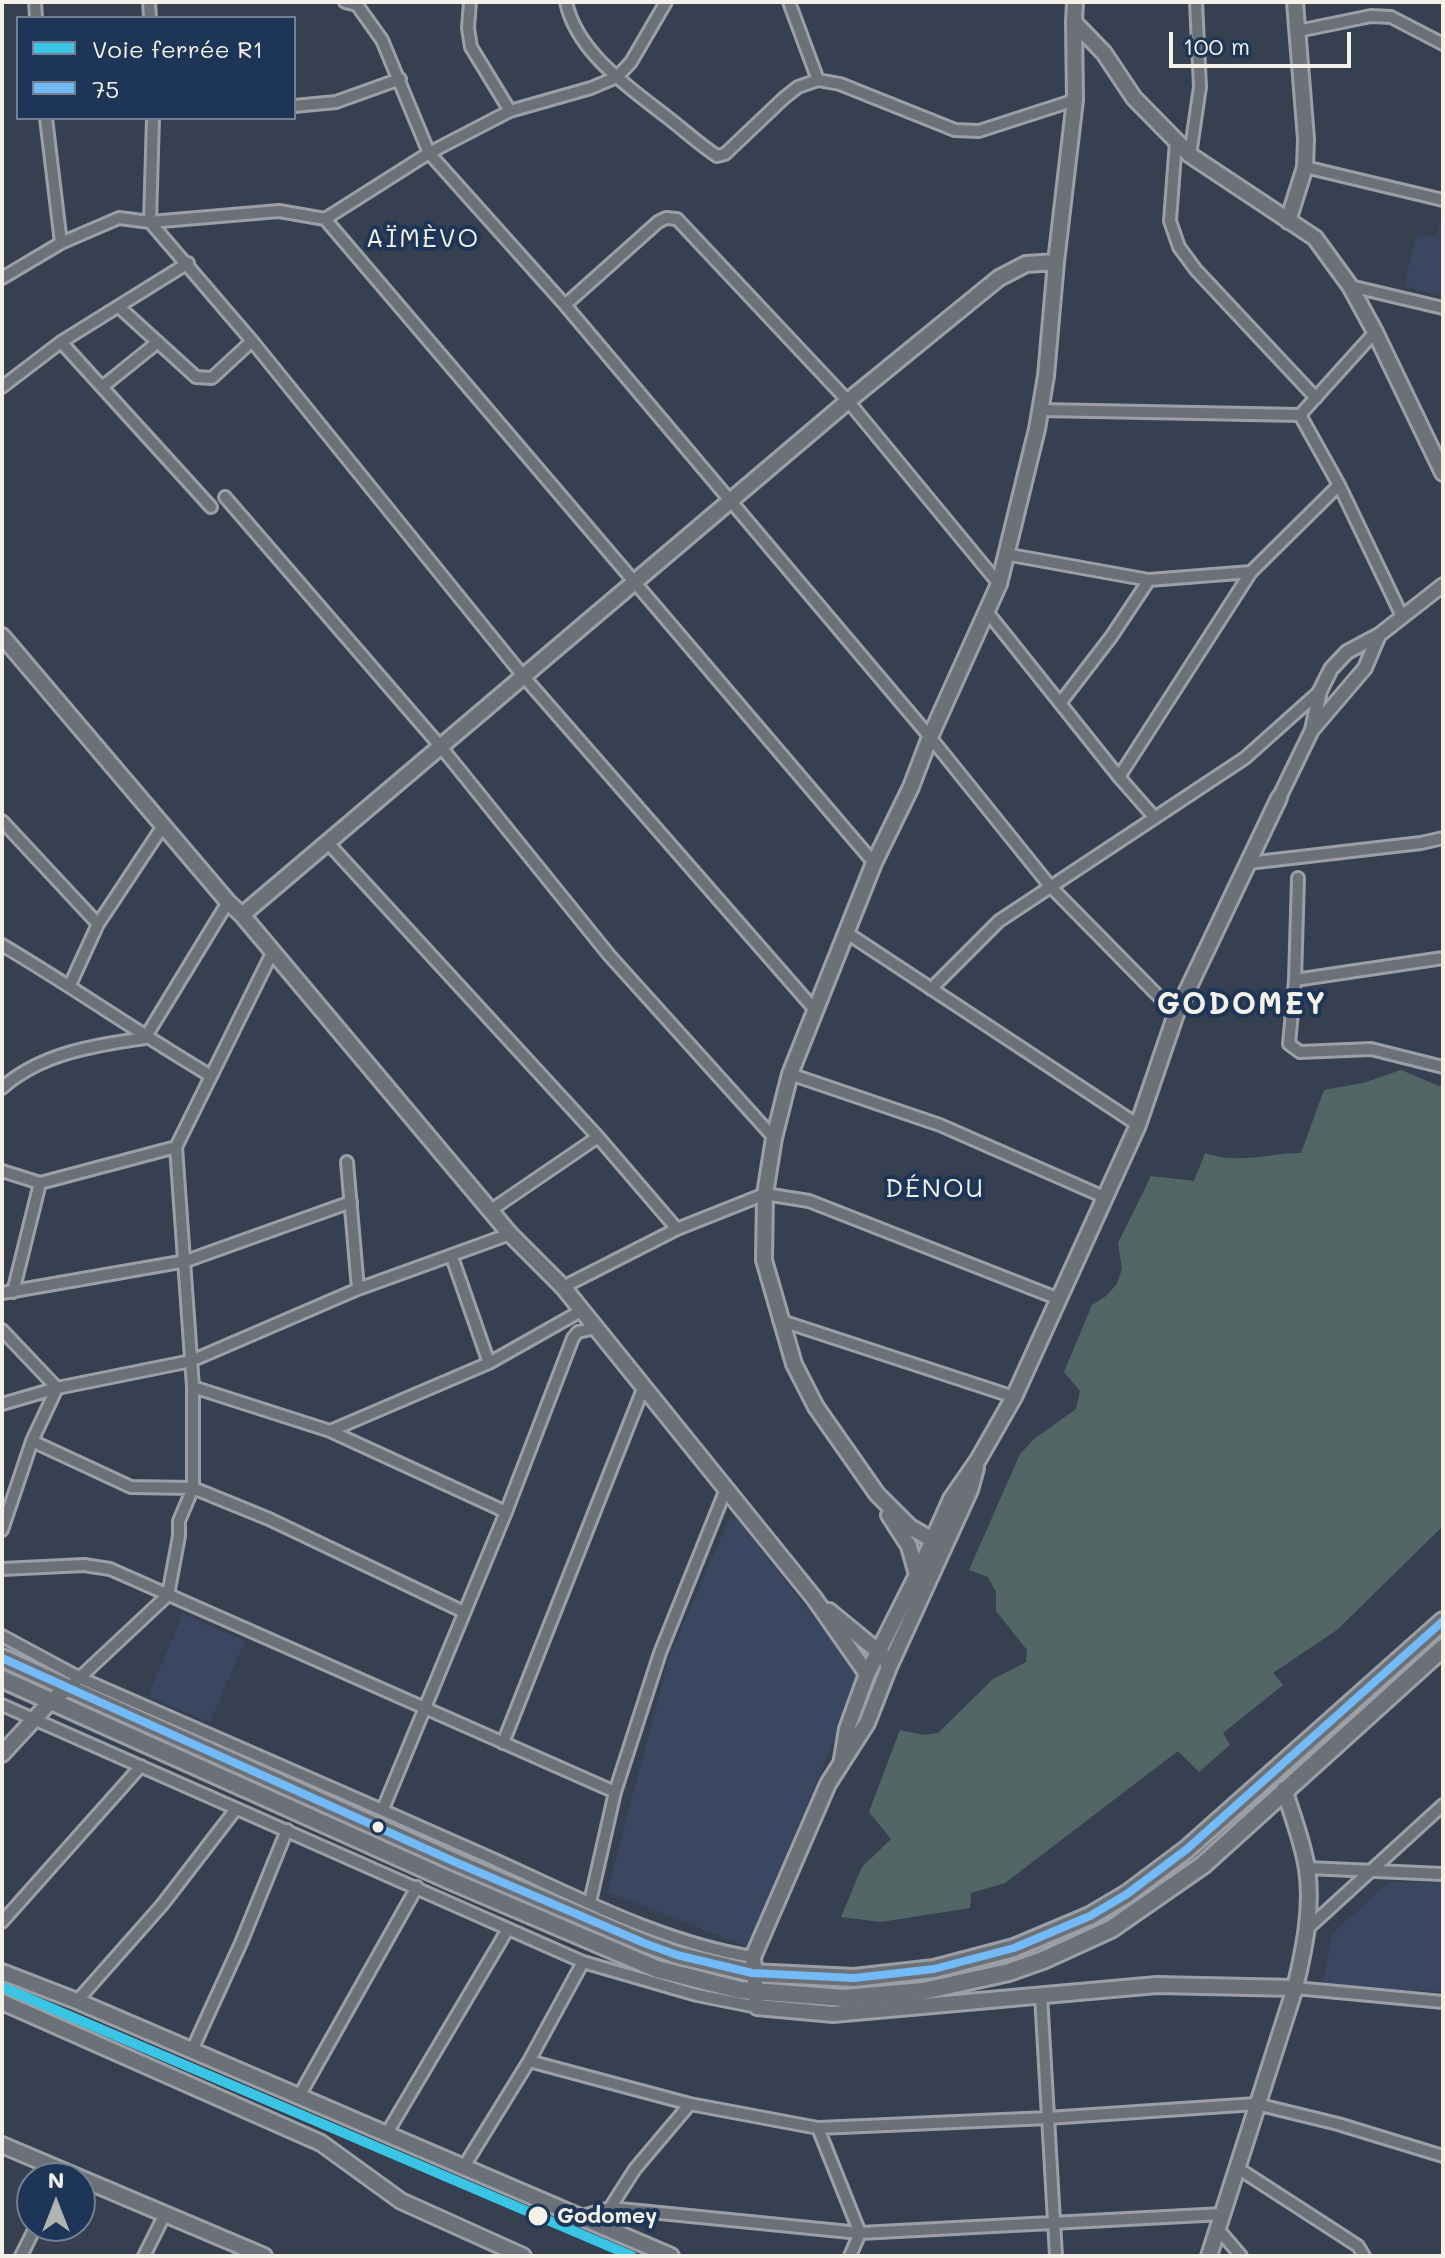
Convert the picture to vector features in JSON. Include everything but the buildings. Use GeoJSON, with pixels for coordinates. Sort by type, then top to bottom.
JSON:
{"type":"FeatureCollection","features":[{"type":"Feature","properties":{"kind":"highway"},"geometry":{"type":"LineString","coordinates":[[2,1658],[73,1684],[601,1927],[677,1955],[841,1978],[909,1973],[972,1961],[1014,1948],[1090,1916],[1127,1894],[1187,1849],[1443,1621]]}},
{"type":"Feature","properties":{"kind":"highway"},"geometry":{"type":"LineString","coordinates":[[2,1679],[620,1954],[688,1978],[740,1990],[756,1999],[844,1998],[923,1991],[1009,1972],[1111,1929],[1203,1865],[1443,1648]]}},
{"type":"Feature","properties":{"kind":"main road"},"geometry":{"type":"LineString","coordinates":[[917,1575],[909,1546],[816,1407],[794,1364],[764,1260],[765,1194],[774,1138],[790,1074],[874,863],[911,787],[930,737],[999,584],[1041,410],[1048,358],[1075,100],[1075,2]]}},
{"type":"Feature","properties":{"kind":"main road"},"geometry":{"type":"LineString","coordinates":[[1288,221],[1305,167],[1306,115],[1295,2]]}},
{"type":"Feature","properties":{"kind":"main road"},"geometry":{"type":"LineString","coordinates":[[1074,22],[1104,53],[1134,98],[1190,155],[1315,238],[1350,286],[1443,473]]}},
{"type":"Feature","properties":{"kind":"main road"},"geometry":{"type":"LineString","coordinates":[[242,915],[848,401],[999,278],[1026,264],[1056,262]]}},
{"type":"Feature","properties":{"kind":"main road"},"geometry":{"type":"LineString","coordinates":[[2,636],[273,951],[510,1234],[563,1287],[814,1598],[867,1674]]}},
{"type":"Feature","properties":{"kind":"main road"},"geometry":{"type":"LineString","coordinates":[[841,1763],[847,1729],[867,1674],[917,1575],[970,1490],[978,1460],[1014,1397],[1138,1125],[1176,1014],[1279,798]]}},
{"type":"Feature","properties":{"kind":"main road"},"geometry":{"type":"LineString","coordinates":[[877,1494],[934,1550]]}},
{"type":"Feature","properties":{"kind":"main road"},"geometry":{"type":"LineString","coordinates":[[909,1546],[934,1550]]}},
{"type":"Feature","properties":{"kind":"main road"},"geometry":{"type":"LineString","coordinates":[[934,1550],[867,1723],[828,1784],[752,1965],[756,1999],[796,2013],[857,2013],[1157,1985],[1295,1988]]}},
{"type":"Feature","properties":{"kind":"main road"},"geometry":{"type":"LineString","coordinates":[[814,1598],[885,1657],[889,1667]]}},
{"type":"Feature","properties":{"kind":"main road"},"geometry":{"type":"LineString","coordinates":[[2,1754],[51,1701],[73,1684]]}},
{"type":"Feature","properties":{"kind":"main road"},"geometry":{"type":"LineString","coordinates":[[1209,2256],[1295,1988],[1306,1930],[1307,1868],[1284,1789]]}},
{"type":"Feature","properties":{"kind":"main road"},"geometry":{"type":"LineString","coordinates":[[2,1972],[77,2001],[671,2256]]}},
{"type":"Feature","properties":{"kind":"main road"},"geometry":{"type":"LineString","coordinates":[[2,2002],[321,2143],[401,2201],[523,2256]]}},
{"type":"Feature","properties":{"kind":"main road"},"geometry":{"type":"LineString","coordinates":[[2,2145],[36,2162]]}},
{"type":"Feature","properties":{"kind":"main road"},"geometry":{"type":"LineString","coordinates":[[96,2188],[264,2256]]}},
{"type":"Feature","properties":{"kind":"street"},"geometry":{"type":"LineString","coordinates":[[470,2],[468,28],[471,47],[510,111]]}},
{"type":"Feature","properties":{"kind":"street"},"geometry":{"type":"LineString","coordinates":[[566,2],[580,37],[617,77],[719,156],[725,154],[798,87],[818,80],[840,84],[955,130],[966,131],[979,131],[1075,100]]}},
{"type":"Feature","properties":{"kind":"street"},"geometry":{"type":"LineString","coordinates":[[325,219],[429,153],[510,111],[591,88],[617,77],[631,62],[666,2]]}},
{"type":"Feature","properties":{"kind":"street"},"geometry":{"type":"LineString","coordinates":[[789,2],[818,80]]}},
{"type":"Feature","properties":{"kind":"street"},"geometry":{"type":"LineString","coordinates":[[1190,155],[1200,87],[1196,2]]}},
{"type":"Feature","properties":{"kind":"street"},"geometry":{"type":"LineString","coordinates":[[353,3],[382,40],[429,153],[565,305],[930,737],[1050,886],[1176,1014]]}},
{"type":"Feature","properties":{"kind":"street"},"geometry":{"type":"LineString","coordinates":[[1298,31],[1371,16],[1391,17],[1443,44]]}},
{"type":"Feature","properties":{"kind":"street"},"geometry":{"type":"LineString","coordinates":[[296,106],[336,102],[400,79]]}},
{"type":"Feature","properties":{"kind":"street"},"geometry":{"type":"LineString","coordinates":[[46,120],[61,243]]}},
{"type":"Feature","properties":{"kind":"street"},"geometry":{"type":"LineString","coordinates":[[153,120],[150,222],[188,263],[524,677],[815,1010]]}},
{"type":"Feature","properties":{"kind":"street"},"geometry":{"type":"LineString","coordinates":[[1176,141],[1170,221],[1179,247],[1196,270],[1316,398]]}},
{"type":"Feature","properties":{"kind":"street"},"geometry":{"type":"LineString","coordinates":[[1305,167],[1443,200]]}},
{"type":"Feature","properties":{"kind":"street"},"geometry":{"type":"LineString","coordinates":[[2,278],[61,243],[119,218],[150,222],[279,211],[325,219],[874,863]]}},
{"type":"Feature","properties":{"kind":"street"},"geometry":{"type":"LineString","coordinates":[[565,305],[658,222],[666,218],[677,219],[848,401],[999,584]]}},
{"type":"Feature","properties":{"kind":"street"},"geometry":{"type":"LineString","coordinates":[[2,387],[61,342],[188,263]]}},
{"type":"Feature","properties":{"kind":"street"},"geometry":{"type":"LineString","coordinates":[[1350,286],[1443,308]]}},
{"type":"Feature","properties":{"kind":"street"},"geometry":{"type":"LineString","coordinates":[[119,307],[196,377],[205,380],[212,378],[252,341]]}},
{"type":"Feature","properties":{"kind":"street"},"geometry":{"type":"LineString","coordinates":[[1041,410],[1300,415],[1375,332]]}},
{"type":"Feature","properties":{"kind":"street"},"geometry":{"type":"LineString","coordinates":[[61,342],[211,507]]}},
{"type":"Feature","properties":{"kind":"street"},"geometry":{"type":"LineString","coordinates":[[102,387],[158,342]]}},
{"type":"Feature","properties":{"kind":"street"},"geometry":{"type":"LineString","coordinates":[[1300,415],[1339,485],[1402,616]]}},
{"type":"Feature","properties":{"kind":"street"},"geometry":{"type":"LineString","coordinates":[[1119,777],[1251,572],[1339,485]]}},
{"type":"Feature","properties":{"kind":"street"},"geometry":{"type":"LineString","coordinates":[[225,497],[441,747],[609,955],[774,1138]]}},
{"type":"Feature","properties":{"kind":"street"},"geometry":{"type":"LineString","coordinates":[[1005,554],[1149,580],[1251,572]]}},
{"type":"Feature","properties":{"kind":"street"},"geometry":{"type":"LineString","coordinates":[[1061,702],[1111,637],[1149,580]]}},
{"type":"Feature","properties":{"kind":"street"},"geometry":{"type":"LineString","coordinates":[[1279,798],[1312,730],[1320,691],[1331,669],[1347,652],[1379,635],[1443,585]]}},
{"type":"Feature","properties":{"kind":"street"},"geometry":{"type":"LineString","coordinates":[[988,613],[1155,818]]}},
{"type":"Feature","properties":{"kind":"street"},"geometry":{"type":"LineString","coordinates":[[1312,730],[1365,668],[1379,635]]}},
{"type":"Feature","properties":{"kind":"street"},"geometry":{"type":"LineString","coordinates":[[931,989],[999,921],[1245,758],[1320,691]]}},
{"type":"Feature","properties":{"kind":"street"},"geometry":{"type":"LineString","coordinates":[[2,821],[98,924]]}},
{"type":"Feature","properties":{"kind":"street"},"geometry":{"type":"LineString","coordinates":[[70,985],[98,924],[163,826]]}},
{"type":"Feature","properties":{"kind":"street"},"geometry":{"type":"LineString","coordinates":[[1248,863],[1443,838]]}},
{"type":"Feature","properties":{"kind":"street"},"geometry":{"type":"LineString","coordinates":[[328,843],[598,1137],[677,1229]]}},
{"type":"Feature","properties":{"kind":"street"},"geometry":{"type":"LineString","coordinates":[[1298,878],[1295,980],[1289,1044],[1300,1052],[1371,1049],[1443,1067]]}},
{"type":"Feature","properties":{"kind":"street"},"geometry":{"type":"LineString","coordinates":[[2,1088],[13,1078],[61,1055],[145,1038],[228,902]]}},
{"type":"Feature","properties":{"kind":"street"},"geometry":{"type":"LineString","coordinates":[[847,933],[1138,1125]]}},
{"type":"Feature","properties":{"kind":"street"},"geometry":{"type":"LineString","coordinates":[[2,945],[70,985],[145,1038],[211,1076]]}},
{"type":"Feature","properties":{"kind":"street"},"geometry":{"type":"LineString","coordinates":[[73,1684],[168,1595],[179,1521],[193,1488],[193,1387],[176,1147],[273,951]]}},
{"type":"Feature","properties":{"kind":"street"},"geometry":{"type":"LineString","coordinates":[[1295,980],[1443,958]]}},
{"type":"Feature","properties":{"kind":"street"},"geometry":{"type":"LineString","coordinates":[[2,1069],[13,1078]]}},
{"type":"Feature","properties":{"kind":"street"},"geometry":{"type":"LineString","coordinates":[[790,1074],[940,1125],[1104,1197]]}},
{"type":"Feature","properties":{"kind":"street"},"geometry":{"type":"LineString","coordinates":[[491,1210],[598,1137]]}},
{"type":"Feature","properties":{"kind":"street"},"geometry":{"type":"LineString","coordinates":[[2,1171],[40,1183],[176,1147]]}},
{"type":"Feature","properties":{"kind":"street"},"geometry":{"type":"LineString","coordinates":[[347,1162],[358,1289]]}},
{"type":"Feature","properties":{"kind":"street"},"geometry":{"type":"LineString","coordinates":[[40,1183],[7,1292],[186,1261],[351,1202]]}},
{"type":"Feature","properties":{"kind":"street"},"geometry":{"type":"LineString","coordinates":[[563,1287],[677,1229],[765,1194],[809,1201],[1059,1299]]}},
{"type":"Feature","properties":{"kind":"street"},"geometry":{"type":"LineString","coordinates":[[2,1404],[57,1388],[191,1361],[358,1289],[510,1234]]}},
{"type":"Feature","properties":{"kind":"street"},"geometry":{"type":"LineString","coordinates":[[452,1257],[489,1363]]}},
{"type":"Feature","properties":{"kind":"street"},"geometry":{"type":"LineString","coordinates":[[330,1431],[489,1363],[581,1311]]}},
{"type":"Feature","properties":{"kind":"street"},"geometry":{"type":"LineString","coordinates":[[779,1320],[1014,1397]]}},
{"type":"Feature","properties":{"kind":"street"},"geometry":{"type":"LineString","coordinates":[[383,1809],[506,1512],[573,1338],[578,1332],[595,1328]]}},
{"type":"Feature","properties":{"kind":"street"},"geometry":{"type":"LineString","coordinates":[[2,1330],[57,1388]]}},
{"type":"Feature","properties":{"kind":"street"},"geometry":{"type":"LineString","coordinates":[[193,1387],[330,1431],[506,1512]]}},
{"type":"Feature","properties":{"kind":"street"},"geometry":{"type":"LineString","coordinates":[[2,1530],[32,1441],[57,1388]]}},
{"type":"Feature","properties":{"kind":"street"},"geometry":{"type":"LineString","coordinates":[[503,1743],[643,1389]]}},
{"type":"Feature","properties":{"kind":"street"},"geometry":{"type":"LineString","coordinates":[[32,1441],[131,1487],[193,1488],[269,1519],[464,1612]]}},
{"type":"Feature","properties":{"kind":"street"},"geometry":{"type":"LineString","coordinates":[[590,1902],[615,1792],[660,1653],[726,1489]]}},
{"type":"Feature","properties":{"kind":"street"},"geometry":{"type":"LineString","coordinates":[[2,1569],[98,1565],[615,1792]]}},
{"type":"Feature","properties":{"kind":"street"},"geometry":{"type":"LineString","coordinates":[[2,1636],[73,1684],[383,1809],[590,1902],[752,1965]]}},
{"type":"Feature","properties":{"kind":"street"},"geometry":{"type":"LineString","coordinates":[[2,1705],[583,1962],[697,1995],[756,1999]]}},
{"type":"Feature","properties":{"kind":"street"},"geometry":{"type":"LineString","coordinates":[[2,1922],[141,1766]]}},
{"type":"Feature","properties":{"kind":"street"},"geometry":{"type":"LineString","coordinates":[[1306,1930],[1443,1805]]}},
{"type":"Feature","properties":{"kind":"street"},"geometry":{"type":"LineString","coordinates":[[77,2001],[162,1905],[236,1809]]}},
{"type":"Feature","properties":{"kind":"street"},"geometry":{"type":"LineString","coordinates":[[192,2050],[241,1943],[287,1830]]}},
{"type":"Feature","properties":{"kind":"street"},"geometry":{"type":"LineString","coordinates":[[1307,1868],[1443,1874]]}},
{"type":"Feature","properties":{"kind":"street"},"geometry":{"type":"LineString","coordinates":[[298,2098],[417,1887]]}},
{"type":"Feature","properties":{"kind":"street"},"geometry":{"type":"LineString","coordinates":[[387,2133],[508,1929]]}},
{"type":"Feature","properties":{"kind":"street"},"geometry":{"type":"LineString","coordinates":[[463,2168],[529,2061],[583,1962]]}},
{"type":"Feature","properties":{"kind":"street"},"geometry":{"type":"LineString","coordinates":[[1295,1988],[1443,2002]]}},
{"type":"Feature","properties":{"kind":"street"},"geometry":{"type":"LineString","coordinates":[[1041,1995],[1056,2256]]}},
{"type":"Feature","properties":{"kind":"street"},"geometry":{"type":"LineString","coordinates":[[529,2061],[690,2104],[818,2128],[1048,2118],[1256,2104],[1338,2124],[1443,2156]]}},
{"type":"Feature","properties":{"kind":"street"},"geometry":{"type":"LineString","coordinates":[[610,2208],[635,2169],[690,2104]]}},
{"type":"Feature","properties":{"kind":"street"},"geometry":{"type":"LineString","coordinates":[[818,2128],[860,2233],[850,2256]]}},
{"type":"Feature","properties":{"kind":"street"},"geometry":{"type":"LineString","coordinates":[[1236,2167],[1358,2246],[1364,2256]]}},
{"type":"Feature","properties":{"kind":"street"},"geometry":{"type":"LineString","coordinates":[[582,2216],[610,2208],[860,2233],[1223,2214]]}},
{"type":"Feature","properties":{"kind":"street"},"geometry":{"type":"LineString","coordinates":[[144,2256],[165,2214]]}},
{"type":"Feature","properties":{"kind":"street"},"geometry":{"type":"LineString","coordinates":[[1218,2229],[1241,2256]]}},
{"type":"Feature","properties":{"kind":"shaded area"},"geometry":{"type":"Polygon","coordinates":[[[1443,210],[1443,297],[1404,286],[1417,234],[1435,238],[1443,210]]]}},
{"type":"Feature","properties":{"kind":"shaded area"},"geometry":{"type":"Polygon","coordinates":[[[737,1518],[860,1677],[748,1947],[607,1892],[670,1655],[729,1520],[737,1518]]]}},
{"type":"Feature","properties":{"kind":"shaded area"},"geometry":{"type":"Polygon","coordinates":[[[183,1614],[245,1641],[210,1723],[148,1696],[183,1614]]]}},
{"type":"Feature","properties":{"kind":"shaded area"},"geometry":{"type":"Polygon","coordinates":[[[1389,1882],[1443,1882],[1443,1992],[1322,1986],[1332,1934],[1389,1882]]]}},
{"type":"Feature","properties":{"kind":"green space"},"geometry":{"type":"Polygon","coordinates":[[[1401,1070],[1439,1086],[1443,1084],[1443,1526],[1337,1630],[1273,1673],[1283,1685],[1223,1733],[1230,1745],[1199,1772],[1178,1751],[1005,1883],[971,1893],[970,1908],[881,1922],[841,1917],[862,1867],[891,1839],[869,1812],[900,1730],[923,1735],[938,1733],[993,1679],[1026,1662],[1027,1650],[996,1611],[996,1592],[988,1577],[969,1570],[1020,1454],[1034,1439],[1076,1409],[1080,1391],[1064,1372],[1092,1305],[1117,1284],[1122,1269],[1118,1243],[1151,1176],[1194,1181],[1205,1153],[1242,1158],[1301,1153],[1324,1090],[1363,1083],[1401,1070]]]}},
{"type":"Feature","properties":{"kind":"rail line","name":"R1"},"geometry":{"type":"LineString","coordinates":[[2,1987],[632,2256]]}},
{"type":"Feature","properties":{"kind":"transit line","name":"75"},"geometry":{"type":"LineString","coordinates":[[2,1658],[455,1862],[644,1943],[677,1955],[752,1973],[854,1978],[934,1969],[1014,1948],[1090,1916],[1127,1894],[1187,1849],[1443,1621]]}},
{"type":"Feature","properties":{"kind":"place","name":"Godomey"},"geometry":{"type":"Point","coordinates":[538,2216]}},
{"type":"Feature","properties":{"kind":"district","name":"AÏMÈVO"},"geometry":{"type":"Point","coordinates":[423,239]}},
{"type":"Feature","properties":{"kind":"district","name":"GODOMEY"},"geometry":{"type":"Point","coordinates":[1242,1005]}},
{"type":"Feature","properties":{"kind":"district","name":"DÉNOU"},"geometry":{"type":"Point","coordinates":[935,1189]}}]}
